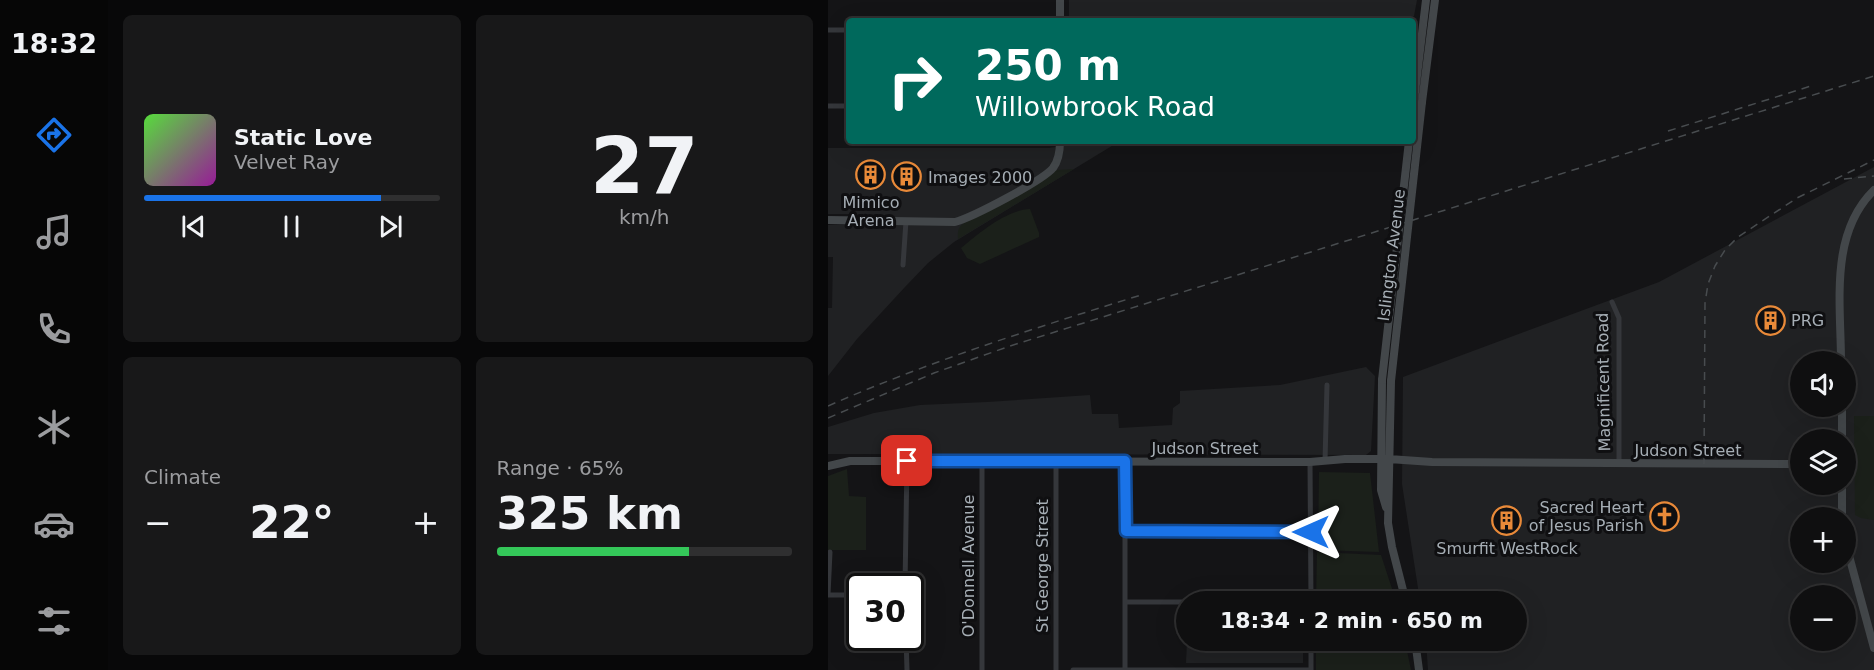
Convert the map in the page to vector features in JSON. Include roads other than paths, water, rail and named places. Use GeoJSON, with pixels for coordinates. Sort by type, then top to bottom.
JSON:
{"type":"FeatureCollection","features":[{"type":"Feature","properties":{"kind":"main road"},"geometry":{"type":"LineString","coordinates":[[1060,0],[1060,18]]}},
{"type":"Feature","properties":{"kind":"main road"},"geometry":{"type":"LineString","coordinates":[[1416,84],[1426,0]]}},
{"type":"Feature","properties":{"kind":"main road","name":"Islington Avenue"},"geometry":{"type":"LineString","coordinates":[[1403,591],[1392,547],[1382,490],[1391,381],[1435,0]]}},
{"type":"Feature","properties":{"kind":"main road"},"geometry":{"type":"LineString","coordinates":[[828,220],[955,222],[970,217],[1046,174],[1056,163],[1060,144]]}},
{"type":"Feature","properties":{"kind":"main road","name":"Islington Avenue"},"geometry":{"type":"LineString","coordinates":[[1385,462],[1382,380],[1409,144]]}},
{"type":"Feature","properties":{"kind":"main road"},"geometry":{"type":"LineString","coordinates":[[1841,351],[1841,267],[1844,242],[1856,213],[1874,190]]}},
{"type":"Feature","properties":{"kind":"main road","name":"Judson Street"},"geometry":{"type":"LineString","coordinates":[[828,466],[850,461],[1328,461],[1346,463],[1790,465]]}},
{"type":"Feature","properties":{"kind":"main road"},"geometry":{"type":"LineString","coordinates":[[1854,573],[1874,648]]}},
{"type":"Feature","properties":{"kind":"main road"},"geometry":{"type":"LineString","coordinates":[[1416,651],[1419,670]]}},
{"type":"Feature","properties":{"kind":"street"},"geometry":{"type":"LineString","coordinates":[[828,30],[846,30]]}},
{"type":"Feature","properties":{"kind":"street"},"geometry":{"type":"LineString","coordinates":[[828,106],[846,106]]}},
{"type":"Feature","properties":{"kind":"street"},"geometry":{"type":"LineString","coordinates":[[903,265],[906,221]]}},
{"type":"Feature","properties":{"kind":"street","name":"Magnificent Road"},"geometry":{"type":"LineString","coordinates":[[1612,302],[1619,318],[1619,463]]}},
{"type":"Feature","properties":{"kind":"street"},"geometry":{"type":"LineString","coordinates":[[1327,385],[1328,461]]}},
{"type":"Feature","properties":{"kind":"street"},"geometry":{"type":"LineString","coordinates":[[905,573],[907,461]]}},
{"type":"Feature","properties":{"kind":"street","name":"O'Donnell Avenue"},"geometry":{"type":"LineString","coordinates":[[982,461],[982,670]]}},
{"type":"Feature","properties":{"kind":"street","name":"St George Street"},"geometry":{"type":"LineString","coordinates":[[1056,461],[1056,670]]}},
{"type":"Feature","properties":{"kind":"street"},"geometry":{"type":"LineString","coordinates":[[1125,461],[1125,669]]}},
{"type":"Feature","properties":{"kind":"street"},"geometry":{"type":"LineString","coordinates":[[1310,462],[1311,591]]}},
{"type":"Feature","properties":{"kind":"street"},"geometry":{"type":"LineString","coordinates":[[1126,531],[1311,532]]}},
{"type":"Feature","properties":{"kind":"street"},"geometry":{"type":"LineString","coordinates":[[830,552],[828,595],[846,594]]}},
{"type":"Feature","properties":{"kind":"street"},"geometry":{"type":"LineString","coordinates":[[1126,602],[1176,602]]}},
{"type":"Feature","properties":{"kind":"street"},"geometry":{"type":"LineString","coordinates":[[906,651],[907,670]]}},
{"type":"Feature","properties":{"kind":"street"},"geometry":{"type":"LineString","coordinates":[[1073,670],[1311,670],[1311,651]]}},
{"type":"Feature","properties":{"kind":"railway"},"geometry":{"type":"LineString","coordinates":[[828,418],[934,373],[1010,346],[1874,76]]}},
{"type":"Feature","properties":{"kind":"railway"},"geometry":{"type":"LineString","coordinates":[[1668,131],[1811,86]]}},
{"type":"Feature","properties":{"kind":"railway"},"geometry":{"type":"LineString","coordinates":[[1704,464],[1705,303],[1708,284],[1715,266],[1725,250],[1738,237],[1797,198],[1874,160]]}},
{"type":"Feature","properties":{"kind":"railway"},"geometry":{"type":"LineString","coordinates":[[1844,179],[1874,176]]}},
{"type":"Feature","properties":{"kind":"railway"},"geometry":{"type":"LineString","coordinates":[[828,406],[944,360],[1141,295]]}},
{"type":"Feature","properties":{"kind":"place","name":"Mimico Arena"},"geometry":{"type":"Point","coordinates":[871,174]}},
{"type":"Feature","properties":{"kind":"place","name":"Images 2000"},"geometry":{"type":"Point","coordinates":[907,177]}},
{"type":"Feature","properties":{"kind":"place","name":"PRG"},"geometry":{"type":"Point","coordinates":[1770,320]}},
{"type":"Feature","properties":{"kind":"place","name":"Sacred Heart of Jesus Parish"},"geometry":{"type":"Point","coordinates":[1665,516]}},
{"type":"Feature","properties":{"kind":"place","name":"Smurfit WestRock"},"geometry":{"type":"Point","coordinates":[1507,520]}}]}
